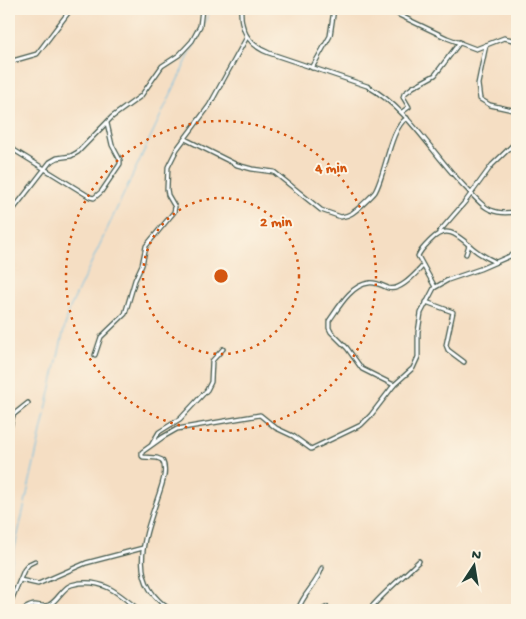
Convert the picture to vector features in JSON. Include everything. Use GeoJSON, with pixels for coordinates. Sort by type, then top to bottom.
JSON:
{"type":"FeatureCollection","features":[{"type":"Feature","properties":{"kind":"street"},"geometry":{"type":"LineString","coordinates":[[9,62],[37,54],[71,9]]}},
{"type":"Feature","properties":{"kind":"street"},"geometry":{"type":"LineString","coordinates":[[9,215],[43,169],[54,159],[71,156],[78,152],[117,113],[141,96],[162,66],[179,55],[187,47],[199,30],[202,9]]}},
{"type":"Feature","properties":{"kind":"street"},"geometry":{"type":"LineString","coordinates":[[240,9],[247,37],[254,47],[377,91],[402,112],[458,180],[487,208],[496,212],[517,212]]}},
{"type":"Feature","properties":{"kind":"street"},"geometry":{"type":"LineString","coordinates":[[312,68],[330,36],[334,9]]}},
{"type":"Feature","properties":{"kind":"street"},"geometry":{"type":"LineString","coordinates":[[392,9],[400,15],[476,49],[504,38],[517,41]]}},
{"type":"Feature","properties":{"kind":"street"},"geometry":{"type":"LineString","coordinates":[[95,355],[101,337],[125,314],[135,280],[142,265],[146,246],[174,212],[175,207],[168,196],[166,175],[172,158],[209,106],[247,37]]}},
{"type":"Feature","properties":{"kind":"street"},"geometry":{"type":"LineString","coordinates":[[402,112],[409,106],[403,97],[404,94],[435,75],[460,42]]}},
{"type":"Feature","properties":{"kind":"street"},"geometry":{"type":"LineString","coordinates":[[486,45],[478,78],[480,100],[490,105],[517,111]]}},
{"type":"Feature","properties":{"kind":"street"},"geometry":{"type":"LineString","coordinates":[[185,139],[237,165],[276,173],[320,210],[341,217],[352,213],[373,195],[397,128],[407,118]]}},
{"type":"Feature","properties":{"kind":"street"},"geometry":{"type":"LineString","coordinates":[[9,147],[90,197],[96,197],[112,178],[120,164],[112,145],[107,122]]}},
{"type":"Feature","properties":{"kind":"street"},"geometry":{"type":"LineString","coordinates":[[435,287],[418,257],[420,252],[439,233],[492,165],[517,141]]}},
{"type":"Feature","properties":{"kind":"street"},"geometry":{"type":"LineString","coordinates":[[439,233],[445,231],[453,233],[495,262]]}},
{"type":"Feature","properties":{"kind":"street"},"geometry":{"type":"LineString","coordinates":[[9,236],[11,253],[9,275]]}},
{"type":"Feature","properties":{"kind":"street"},"geometry":{"type":"LineString","coordinates":[[466,254],[469,245]]}},
{"type":"Feature","properties":{"kind":"street"},"geometry":{"type":"LineString","coordinates":[[171,610],[156,598],[143,576],[143,548],[163,480],[164,463],[160,458],[142,456],[142,452],[173,430],[260,415],[276,428],[293,436],[308,448],[314,449],[361,425],[394,385],[408,374],[416,363],[421,314],[435,287],[517,253]]}},
{"type":"Feature","properties":{"kind":"street"},"geometry":{"type":"LineString","coordinates":[[394,385],[362,369],[347,348],[331,332],[328,325],[348,296],[358,286],[371,282],[390,289],[395,288],[403,284],[423,266]]}},
{"type":"Feature","properties":{"kind":"street"},"geometry":{"type":"LineString","coordinates":[[426,302],[453,312],[446,345],[448,350],[464,362]]}},
{"type":"Feature","properties":{"kind":"street"},"geometry":{"type":"LineString","coordinates":[[152,444],[160,432],[180,419],[210,385],[212,364],[224,350]]}},
{"type":"Feature","properties":{"kind":"street"},"geometry":{"type":"LineString","coordinates":[[9,432],[13,415],[28,402]]}},
{"type":"Feature","properties":{"kind":"street"},"geometry":{"type":"LineString","coordinates":[[20,580],[38,584],[86,563],[143,548]]}},
{"type":"Feature","properties":{"kind":"street"},"geometry":{"type":"LineString","coordinates":[[9,606],[26,566],[35,561]]}},
{"type":"Feature","properties":{"kind":"street"},"geometry":{"type":"LineString","coordinates":[[368,610],[406,575],[418,561]]}},
{"type":"Feature","properties":{"kind":"street"},"geometry":{"type":"LineString","coordinates":[[298,610],[302,599],[316,582],[322,568]]}},
{"type":"Feature","properties":{"kind":"street"},"geometry":{"type":"LineString","coordinates":[[23,610],[33,604],[44,606],[50,604],[70,585],[93,582],[107,586],[139,610]]}},
{"type":"Feature","properties":{"kind":"street"},"geometry":{"type":"LineString","coordinates":[[322,610],[327,607]]}},
{"type":"Feature","properties":{"kind":"waterway"},"geometry":{"type":"LineString","coordinates":[[9,574],[68,312],[211,9]]}}]}
